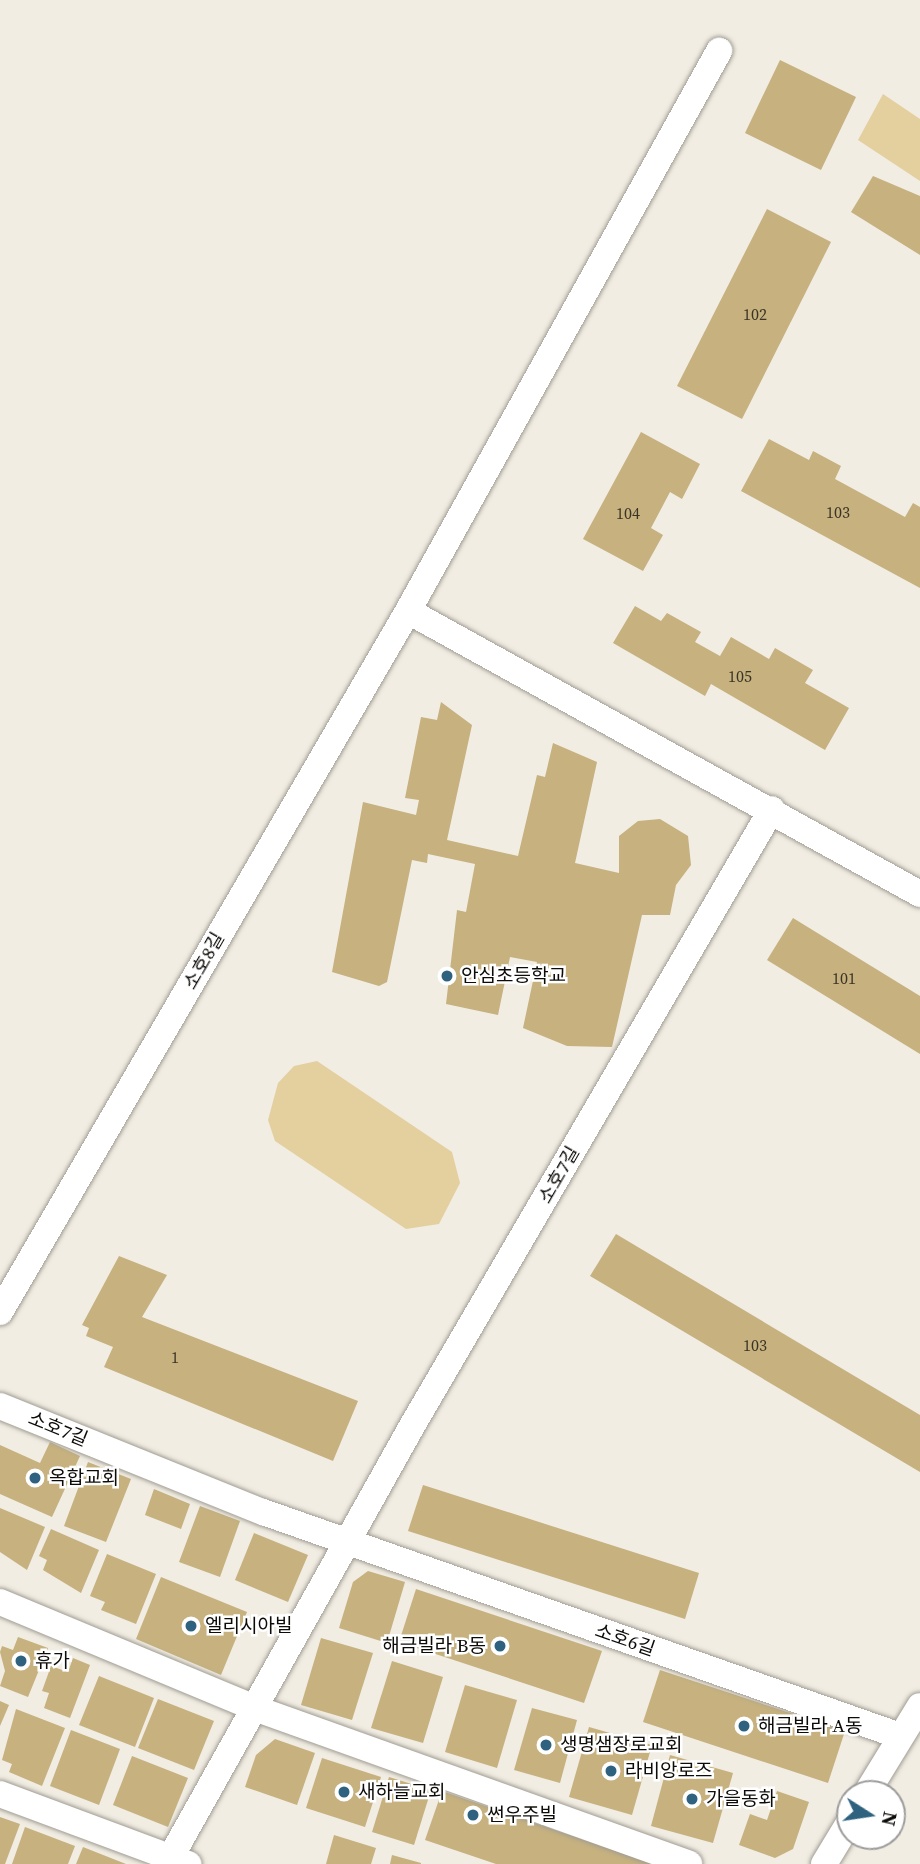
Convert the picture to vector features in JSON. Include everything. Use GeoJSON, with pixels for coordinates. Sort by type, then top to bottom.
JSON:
{"type":"FeatureCollection","features":[{"type":"Feature","properties":{"kind":"street","name":"소호8길"},"geometry":{"type":"LineString","coordinates":[[0,1312],[408,611],[719,51]]}},
{"type":"Feature","properties":{"kind":"street"},"geometry":{"type":"LineString","coordinates":[[408,611],[772,809],[920,894]]}},
{"type":"Feature","properties":{"kind":"street","name":"소호7길"},"geometry":{"type":"LineString","coordinates":[[0,1794],[175,1862],[350,1544],[772,809]]}},
{"type":"Feature","properties":{"kind":"street","name":"소호7길"},"geometry":{"type":"LineString","coordinates":[[0,1406],[350,1544]]}},
{"type":"Feature","properties":{"kind":"street","name":"소호6길"},"geometry":{"type":"LineString","coordinates":[[350,1544],[900,1736]]}},
{"type":"Feature","properties":{"kind":"street"},"geometry":{"type":"LineString","coordinates":[[0,1602],[257,1709],[690,1864]]}},
{"type":"Feature","properties":{"kind":"street"},"geometry":{"type":"LineString","coordinates":[[874,1780],[920,1706]]}},
{"type":"Feature","properties":{"kind":"street"},"geometry":{"type":"LineString","coordinates":[[824,1864],[836,1844]]}},
{"type":"Feature","properties":{"kind":"shaded area"},"geometry":{"type":"Polygon","coordinates":[[[883,94],[920,119],[920,181],[858,140],[883,94]]]}},
{"type":"Feature","properties":{"kind":"shaded area"},"geometry":{"type":"Polygon","coordinates":[[[317,1061],[452,1152],[460,1183],[439,1224],[406,1229],[275,1141],[268,1120],[278,1083],[294,1066],[317,1061]]]}},
{"type":"Feature","properties":{"kind":"building"},"geometry":{"type":"Polygon","coordinates":[[[780,60],[856,97],[821,170],[745,133],[780,60]]]}},
{"type":"Feature","properties":{"kind":"building"},"geometry":{"type":"Polygon","coordinates":[[[873,176],[920,196],[920,255],[851,212],[873,176]]]}},
{"type":"Feature","properties":{"kind":"building"},"geometry":{"type":"Polygon","coordinates":[[[767,209],[831,242],[742,419],[677,386],[767,209]]]}},
{"type":"Feature","properties":{"kind":"building"},"geometry":{"type":"Polygon","coordinates":[[[641,432],[700,464],[682,499],[670,492],[651,528],[663,535],[643,571],[583,539],[641,432]]]}},
{"type":"Feature","properties":{"kind":"building"},"geometry":{"type":"Polygon","coordinates":[[[769,439],[809,460],[813,451],[841,466],[835,479],[905,517],[913,503],[920,507],[920,588],[741,491],[769,439]]]}},
{"type":"Feature","properties":{"kind":"building"},"geometry":{"type":"Polygon","coordinates":[[[635,606],[661,621],[667,613],[701,632],[695,642],[720,656],[731,637],[769,659],[775,648],[813,670],[805,683],[849,708],[825,750],[711,684],[705,696],[613,643],[635,606]]]}},
{"type":"Feature","properties":{"kind":"building","name":"안심초등학교"},"geometry":{"type":"Polygon","coordinates":[[[441,702],[472,725],[447,840],[518,856],[537,775],[545,777],[553,743],[597,762],[575,863],[619,873],[619,836],[638,821],[660,819],[688,836],[691,865],[676,885],[670,915],[642,915],[612,1047],[567,1046],[523,1028],[537,962],[510,957],[498,1015],[446,1004],[457,910],[466,912],[475,864],[428,854],[427,863],[412,860],[387,982],[379,986],[332,972],[363,802],[416,815],[419,800],[405,798],[421,717],[437,720],[441,702]]]}},
{"type":"Feature","properties":{"kind":"building"},"geometry":{"type":"Polygon","coordinates":[[[793,918],[920,996],[920,1054],[767,960],[793,918]]]}},
{"type":"Feature","properties":{"kind":"building"},"geometry":{"type":"Polygon","coordinates":[[[616,1234],[920,1415],[920,1472],[590,1276],[616,1234]]]}},
{"type":"Feature","properties":{"kind":"building"},"geometry":{"type":"Polygon","coordinates":[[[119,1256],[167,1275],[142,1317],[358,1401],[333,1461],[104,1367],[113,1347],[86,1336],[89,1328],[82,1325],[119,1256]]]}},
{"type":"Feature","properties":{"kind":"building","name":"옥합교회"},"geometry":{"type":"Polygon","coordinates":[[[50,1442],[80,1456],[52,1517],[0,1494],[0,1445],[40,1463],[50,1442]]]}},
{"type":"Feature","properties":{"kind":"building"},"geometry":{"type":"Polygon","coordinates":[[[88,1462],[131,1479],[106,1542],[64,1526],[88,1462]]]}},
{"type":"Feature","properties":{"kind":"building"},"geometry":{"type":"Polygon","coordinates":[[[423,1485],[699,1573],[685,1619],[408,1531],[423,1485]]]}},
{"type":"Feature","properties":{"kind":"building"},"geometry":{"type":"Polygon","coordinates":[[[154,1489],[190,1504],[181,1529],[145,1515],[154,1489]]]}},
{"type":"Feature","properties":{"kind":"building"},"geometry":{"type":"Polygon","coordinates":[[[200,1506],[240,1521],[220,1577],[179,1562],[200,1506]]]}},
{"type":"Feature","properties":{"kind":"building"},"geometry":{"type":"Polygon","coordinates":[[[0,1508],[45,1527],[27,1570],[0,1552],[0,1508]]]}},
{"type":"Feature","properties":{"kind":"building"},"geometry":{"type":"Polygon","coordinates":[[[51,1529],[99,1550],[81,1593],[43,1570],[47,1560],[39,1556],[51,1529]]]}},
{"type":"Feature","properties":{"kind":"building"},"geometry":{"type":"Polygon","coordinates":[[[254,1533],[308,1555],[288,1602],[235,1580],[254,1533]]]}},
{"type":"Feature","properties":{"kind":"building"},"geometry":{"type":"Polygon","coordinates":[[[107,1554],[156,1574],[136,1624],[101,1610],[105,1602],[90,1596],[107,1554]]]}},
{"type":"Feature","properties":{"kind":"building"},"geometry":{"type":"Polygon","coordinates":[[[368,1571],[405,1582],[387,1643],[339,1628],[353,1582],[368,1571]]]}},
{"type":"Feature","properties":{"kind":"building","name":"엘리시아빌"},"geometry":{"type":"Polygon","coordinates":[[[161,1577],[247,1612],[221,1675],[136,1639],[161,1577]]]}},
{"type":"Feature","properties":{"kind":"building","name":"해금빌라 B동"},"geometry":{"type":"Polygon","coordinates":[[[416,1589],[602,1651],[584,1703],[399,1642],[416,1589]]]}},
{"type":"Feature","properties":{"kind":"building","name":"휴가"},"geometry":{"type":"Polygon","coordinates":[[[18,1637],[48,1648],[28,1697],[0,1686],[5,1671],[0,1652],[2,1646],[13,1650],[18,1637]]]}},
{"type":"Feature","properties":{"kind":"building"},"geometry":{"type":"Polygon","coordinates":[[[321,1638],[373,1653],[352,1720],[301,1705],[321,1638]]]}},
{"type":"Feature","properties":{"kind":"building"},"geometry":{"type":"Polygon","coordinates":[[[73,1658],[90,1665],[70,1718],[44,1708],[49,1693],[42,1691],[51,1666],[68,1672],[73,1658]]]}},
{"type":"Feature","properties":{"kind":"building"},"geometry":{"type":"Polygon","coordinates":[[[392,1661],[443,1677],[423,1743],[371,1728],[392,1661]]]}},
{"type":"Feature","properties":{"kind":"building","name":"해금빌라 A동"},"geometry":{"type":"Polygon","coordinates":[[[660,1670],[845,1731],[828,1783],[643,1722],[660,1670]]]}},
{"type":"Feature","properties":{"kind":"building"},"geometry":{"type":"Polygon","coordinates":[[[99,1676],[154,1698],[135,1747],[79,1725],[99,1676]]]}},
{"type":"Feature","properties":{"kind":"building"},"geometry":{"type":"Polygon","coordinates":[[[465,1685],[517,1700],[497,1768],[445,1752],[465,1685]]]}},
{"type":"Feature","properties":{"kind":"building"},"geometry":{"type":"Polygon","coordinates":[[[158,1699],[214,1721],[194,1770],[138,1748],[158,1699]]]}},
{"type":"Feature","properties":{"kind":"building"},"geometry":{"type":"Polygon","coordinates":[[[0,1701],[9,1705],[0,1726],[0,1701]]]}},
{"type":"Feature","properties":{"kind":"building","name":"생명샘장로교회"},"geometry":{"type":"Polygon","coordinates":[[[532,1708],[577,1720],[560,1783],[514,1770],[532,1708]]]}},
{"type":"Feature","properties":{"kind":"building"},"geometry":{"type":"Polygon","coordinates":[[[16,1709],[65,1728],[42,1786],[9,1772],[12,1764],[2,1760],[16,1709]]]}},
{"type":"Feature","properties":{"kind":"building","name":"라비앙로즈"},"geometry":{"type":"Polygon","coordinates":[[[589,1727],[652,1745],[632,1815],[569,1797],[589,1727]]]}},
{"type":"Feature","properties":{"kind":"building"},"geometry":{"type":"Polygon","coordinates":[[[71,1730],[120,1749],[99,1805],[50,1786],[71,1730]]]}},
{"type":"Feature","properties":{"kind":"building"},"geometry":{"type":"Polygon","coordinates":[[[275,1739],[315,1753],[297,1805],[245,1787],[256,1755],[275,1739]]]}},
{"type":"Feature","properties":{"kind":"building","name":"가을동화"},"geometry":{"type":"Polygon","coordinates":[[[670,1755],[733,1773],[713,1843],[651,1826],[670,1755]]]}},
{"type":"Feature","properties":{"kind":"building"},"geometry":{"type":"Polygon","coordinates":[[[132,1756],[188,1778],[168,1827],[113,1805],[132,1756]]]}},
{"type":"Feature","properties":{"kind":"building","name":"새하늘교회"},"geometry":{"type":"Polygon","coordinates":[[[322,1758],[381,1777],[365,1827],[306,1808],[322,1758]]]}},
{"type":"Feature","properties":{"kind":"building"},"geometry":{"type":"Polygon","coordinates":[[[389,1777],[431,1790],[414,1845],[372,1832],[389,1777]]]}},
{"type":"Feature","properties":{"kind":"building","name":"썬우주빌"},"geometry":{"type":"Polygon","coordinates":[[[442,1791],[653,1864],[496,1864],[425,1840],[442,1791]]]}},
{"type":"Feature","properties":{"kind":"building"},"geometry":{"type":"Polygon","coordinates":[[[777,1791],[809,1802],[793,1849],[775,1858],[739,1845],[750,1814],[767,1820],[777,1791]]]}},
{"type":"Feature","properties":{"kind":"building"},"geometry":{"type":"Polygon","coordinates":[[[0,1817],[20,1824],[5,1864],[0,1864],[0,1817]]]}},
{"type":"Feature","properties":{"kind":"building"},"geometry":{"type":"Polygon","coordinates":[[[25,1827],[75,1846],[68,1864],[12,1864],[25,1827]]]}},
{"type":"Feature","properties":{"kind":"building"},"geometry":{"type":"Polygon","coordinates":[[[334,1835],[376,1848],[371,1864],[326,1864],[334,1835]]]}},
{"type":"Feature","properties":{"kind":"building"},"geometry":{"type":"Polygon","coordinates":[[[83,1847],[126,1864],[76,1864],[83,1847]]]}},
{"type":"Feature","properties":{"kind":"building"},"geometry":{"type":"Polygon","coordinates":[[[392,1855],[421,1863],[421,1864],[390,1864],[392,1855]]]}},
{"type":"Feature","properties":{"kind":"place","name":"안심초등학교"},"geometry":{"type":"Point","coordinates":[447,976]}},
{"type":"Feature","properties":{"kind":"place","name":"옥합교회"},"geometry":{"type":"Point","coordinates":[35,1478]}},
{"type":"Feature","properties":{"kind":"place","name":"엘리시아빌"},"geometry":{"type":"Point","coordinates":[191,1626]}},
{"type":"Feature","properties":{"kind":"place","name":"해금빌라 B동"},"geometry":{"type":"Point","coordinates":[500,1646]}},
{"type":"Feature","properties":{"kind":"place","name":"휴가"},"geometry":{"type":"Point","coordinates":[21,1661]}},
{"type":"Feature","properties":{"kind":"place","name":"해금빌라 A동"},"geometry":{"type":"Point","coordinates":[744,1726]}},
{"type":"Feature","properties":{"kind":"place","name":"생명샘장로교회"},"geometry":{"type":"Point","coordinates":[546,1745]}},
{"type":"Feature","properties":{"kind":"place","name":"라비앙로즈"},"geometry":{"type":"Point","coordinates":[611,1771]}},
{"type":"Feature","properties":{"kind":"place","name":"새하늘교회"},"geometry":{"type":"Point","coordinates":[344,1792]}},
{"type":"Feature","properties":{"kind":"place","name":"가을동화"},"geometry":{"type":"Point","coordinates":[692,1799]}},
{"type":"Feature","properties":{"kind":"place","name":"썬우주빌"},"geometry":{"type":"Point","coordinates":[473,1815]}}]}
